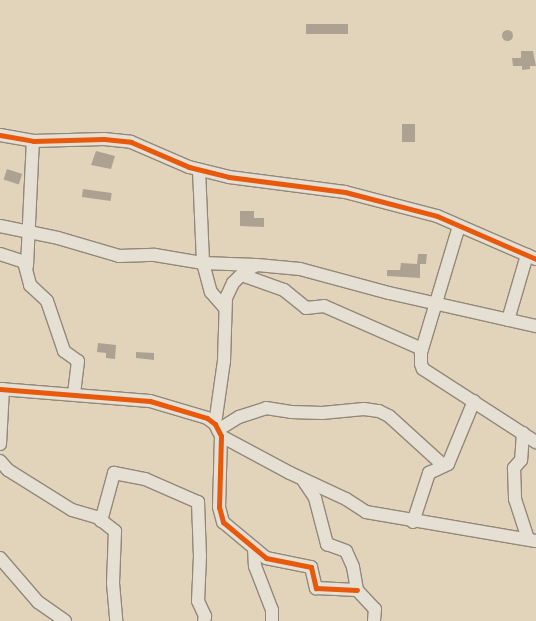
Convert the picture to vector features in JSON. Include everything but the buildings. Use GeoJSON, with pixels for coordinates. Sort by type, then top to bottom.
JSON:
{"type":"FeatureCollection","features":[{"type":"Feature","properties":{"kind":"street"},"geometry":{"type":"LineString","coordinates":[[0,135],[33,141],[104,139],[131,142],[199,170],[264,183],[345,192],[437,216],[531,257],[508,320]]}},
{"type":"Feature","properties":{"kind":"street"},"geometry":{"type":"LineString","coordinates":[[33,141],[27,266],[30,285],[47,302],[64,351],[77,358],[74,394]]}},
{"type":"Feature","properties":{"kind":"street"},"geometry":{"type":"LineString","coordinates":[[199,170],[203,263],[211,292],[225,308]]}},
{"type":"Feature","properties":{"kind":"street"},"geometry":{"type":"LineString","coordinates":[[0,226],[28,231],[119,256],[155,255],[203,263],[300,268],[389,293],[437,302],[536,326]]}},
{"type":"Feature","properties":{"kind":"street"},"geometry":{"type":"LineString","coordinates":[[459,226],[422,349],[420,359],[423,369],[474,400],[536,442]]}},
{"type":"Feature","properties":{"kind":"street"},"geometry":{"type":"LineString","coordinates":[[0,254],[21,260],[27,266]]}},
{"type":"Feature","properties":{"kind":"street"},"geometry":{"type":"LineString","coordinates":[[257,265],[242,274],[233,283],[226,298],[224,361],[218,430],[220,516],[223,522],[266,558],[277,562],[310,567],[316,588],[357,590]]}},
{"type":"Feature","properties":{"kind":"street"},"geometry":{"type":"LineString","coordinates":[[242,274],[284,290],[306,308],[324,306],[422,349]]}},
{"type":"Feature","properties":{"kind":"street"},"geometry":{"type":"LineString","coordinates":[[0,444],[1,389],[150,401],[207,418],[218,430],[302,479],[346,499],[366,512],[413,522],[532,540]]}},
{"type":"Feature","properties":{"kind":"street"},"geometry":{"type":"LineString","coordinates":[[413,522],[429,474],[448,464],[474,400]]}},
{"type":"Feature","properties":{"kind":"street"},"geometry":{"type":"LineString","coordinates":[[218,430],[239,417],[266,408],[291,412],[322,413],[364,409],[379,411],[444,466]]}},
{"type":"Feature","properties":{"kind":"street"},"geometry":{"type":"LineString","coordinates":[[523,433],[521,460],[514,468],[515,499],[532,540]]}},
{"type":"Feature","properties":{"kind":"street"},"geometry":{"type":"LineString","coordinates":[[0,461],[8,470],[72,510],[101,521],[115,531],[113,583],[116,621]]}},
{"type":"Feature","properties":{"kind":"street"},"geometry":{"type":"LineString","coordinates":[[101,521],[114,473],[145,479],[198,502],[200,556],[198,601],[205,616],[204,621]]}},
{"type":"Feature","properties":{"kind":"street"},"geometry":{"type":"LineString","coordinates":[[302,479],[315,498],[327,544],[346,551],[353,566],[357,590],[375,609],[374,621]]}},
{"type":"Feature","properties":{"kind":"street"},"geometry":{"type":"LineString","coordinates":[[254,548],[255,566],[272,610],[272,621]]}},
{"type":"Feature","properties":{"kind":"street"},"geometry":{"type":"LineString","coordinates":[[0,558],[38,602],[65,621]]}},
{"type":"Feature","properties":{"kind":"cycle path"},"geometry":{"type":"LineString","coordinates":[[0,135],[33,141],[104,139],[131,142],[189,167],[229,177],[345,192],[437,216],[536,259]]}},
{"type":"Feature","properties":{"kind":"cycle path"},"geometry":{"type":"LineString","coordinates":[[0,389],[150,401],[207,418],[215,424],[221,436],[219,507],[223,522],[266,558],[311,567],[316,588],[357,590]]}}]}
